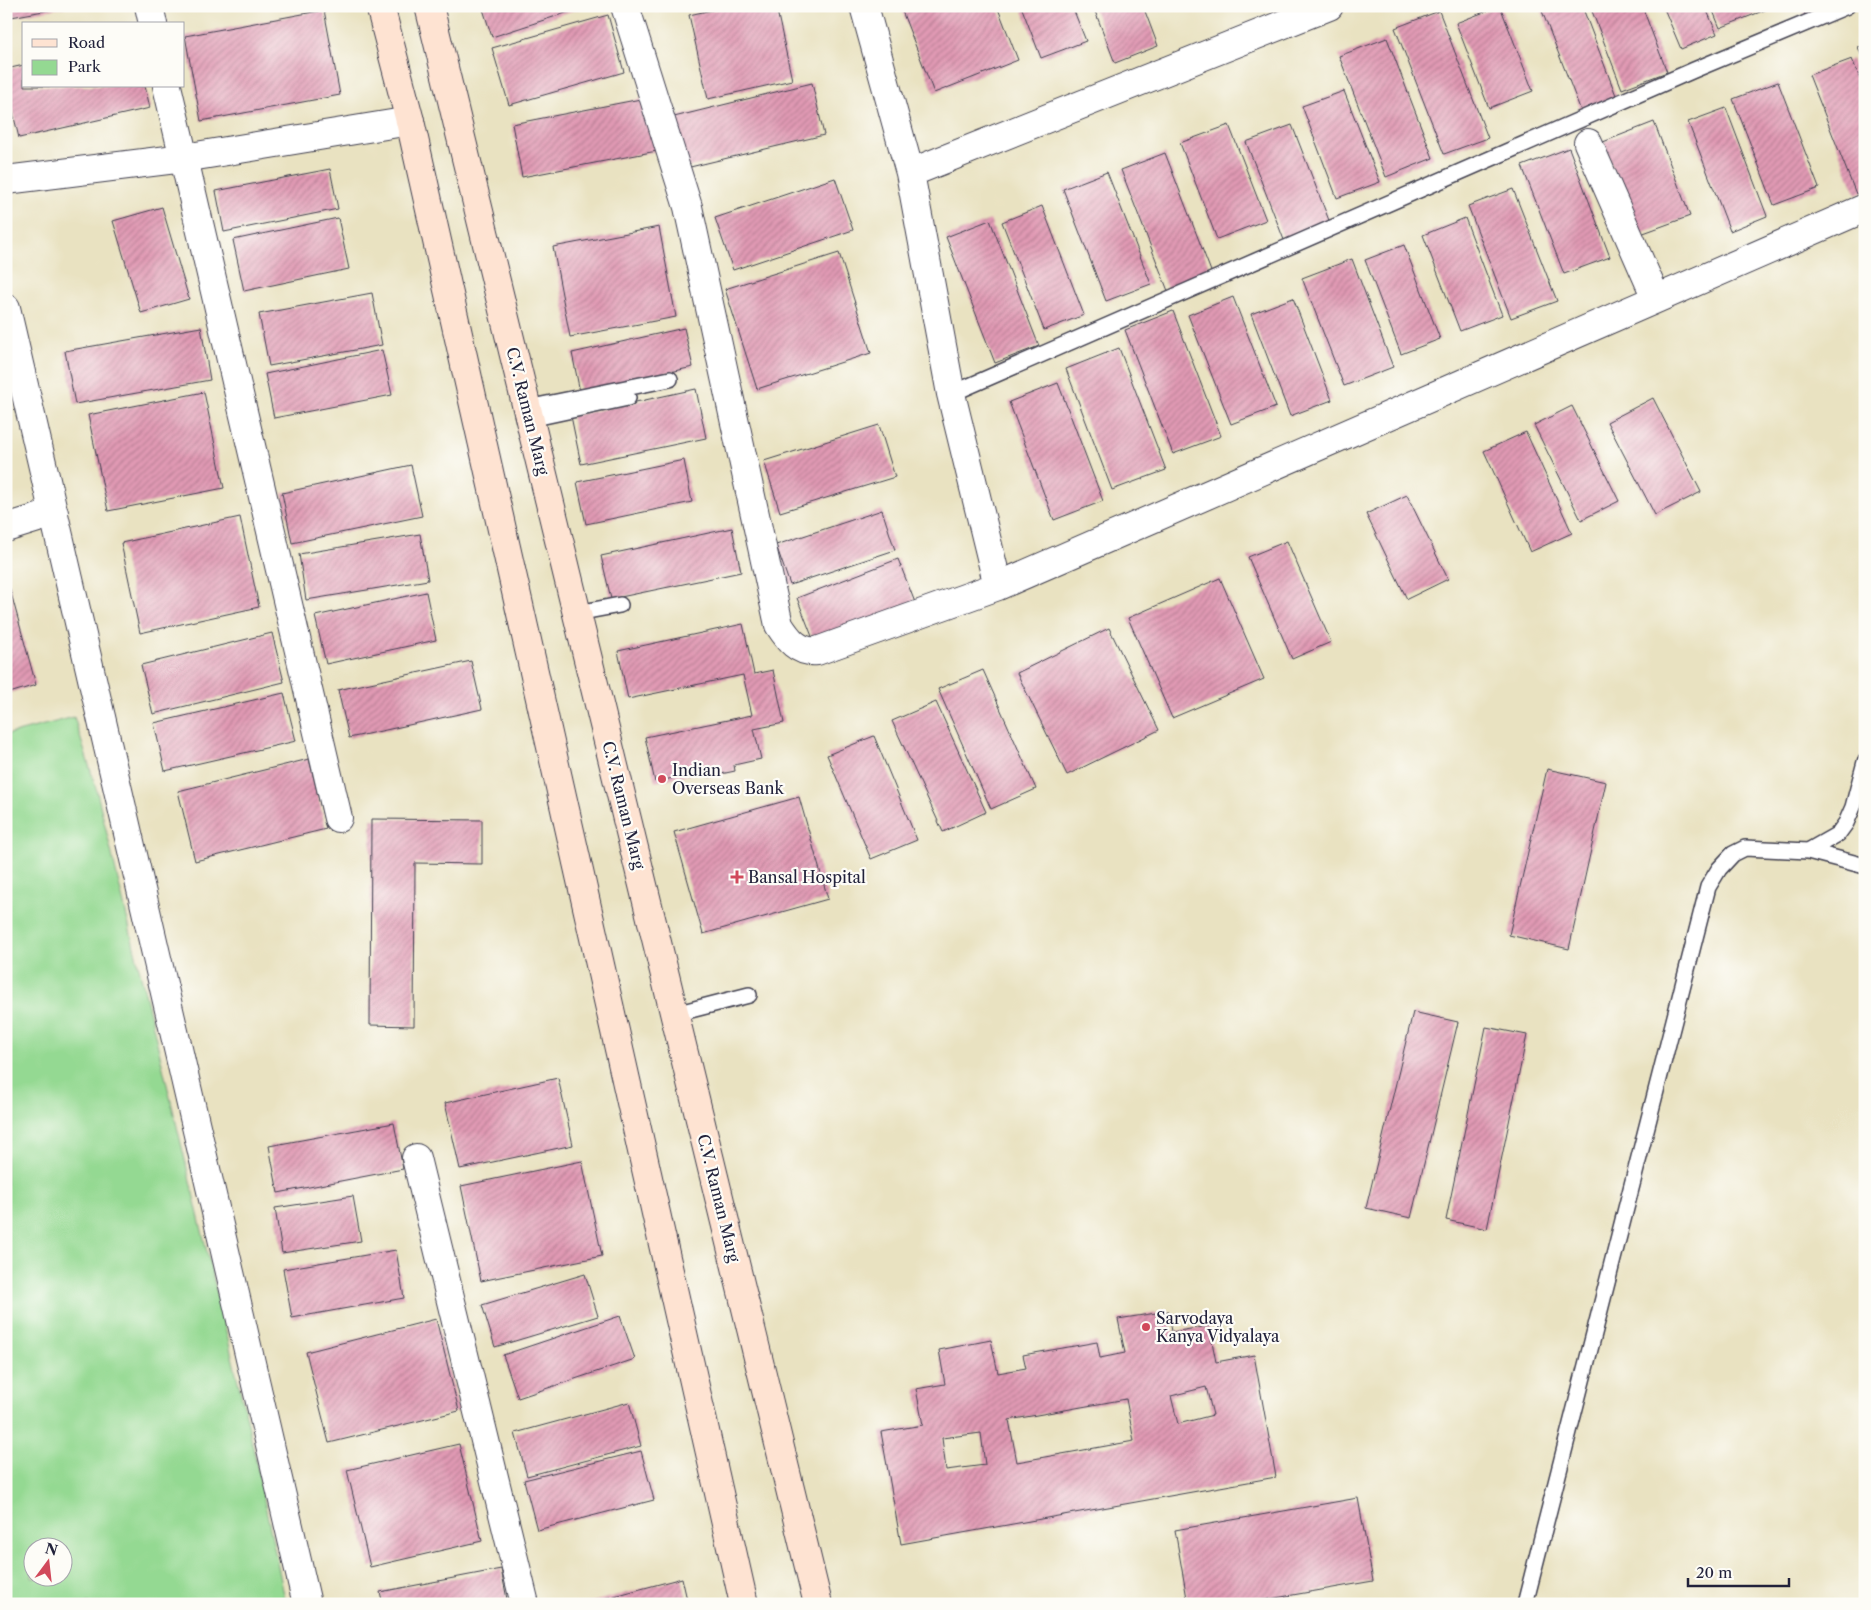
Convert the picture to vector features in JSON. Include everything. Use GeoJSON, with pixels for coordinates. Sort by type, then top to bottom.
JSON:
{"type":"FeatureCollection","features":[{"type":"Feature","properties":{"kind":"main road"},"geometry":{"type":"LineString","coordinates":[[380,6],[410,121],[744,1604]]}},
{"type":"Feature","properties":{"kind":"main road","name":"C.V. Raman Marg"},"geometry":{"type":"LineString","coordinates":[[429,6],[818,1604]]}},
{"type":"Feature","properties":{"kind":"street"},"geometry":{"type":"LineString","coordinates":[[149,6],[153,22]]}},
{"type":"Feature","properties":{"kind":"street"},"geometry":{"type":"LineString","coordinates":[[625,6],[688,207],[779,625],[789,641],[800,649],[810,652],[998,586],[1865,208]]}},
{"type":"Feature","properties":{"kind":"street"},"geometry":{"type":"LineString","coordinates":[[864,6],[910,173],[951,394],[998,586]]}},
{"type":"Feature","properties":{"kind":"street"},"geometry":{"type":"LineString","coordinates":[[910,173],[1329,6]]}},
{"type":"Feature","properties":{"kind":"street"},"geometry":{"type":"LineString","coordinates":[[167,88],[338,818]]}},
{"type":"Feature","properties":{"kind":"street"},"geometry":{"type":"LineString","coordinates":[[6,180],[184,158],[410,121]]}},
{"type":"Feature","properties":{"kind":"street"},"geometry":{"type":"LineString","coordinates":[[1588,143],[1656,298]]}},
{"type":"Feature","properties":{"kind":"street"},"geometry":{"type":"LineString","coordinates":[[6,308],[307,1604]]}},
{"type":"Feature","properties":{"kind":"street"},"geometry":{"type":"LineString","coordinates":[[6,528],[54,513]]}},
{"type":"Feature","properties":{"kind":"street"},"geometry":{"type":"LineString","coordinates":[[416,1158],[525,1604]]}},
{"type":"Feature","properties":{"kind":"lane"},"geometry":{"type":"LineString","coordinates":[[951,394],[1694,70],[1847,6]]}},
{"type":"Feature","properties":{"kind":"lane"},"geometry":{"type":"LineString","coordinates":[[528,414],[670,379]]}},
{"type":"Feature","properties":{"kind":"lane"},"geometry":{"type":"LineString","coordinates":[[528,414],[628,398]]}},
{"type":"Feature","properties":{"kind":"lane"},"geometry":{"type":"LineString","coordinates":[[577,613],[620,605]]}},
{"type":"Feature","properties":{"kind":"lane"},"geometry":{"type":"LineString","coordinates":[[1808,851],[1838,834],[1846,823],[1853,807],[1865,762]]}},
{"type":"Feature","properties":{"kind":"lane"},"geometry":{"type":"LineString","coordinates":[[1525,1604],[1708,887],[1719,869],[1728,859],[1745,848],[1808,851],[1865,866]]}},
{"type":"Feature","properties":{"kind":"lane"},"geometry":{"type":"LineString","coordinates":[[674,1014],[749,994]]}},
{"type":"Feature","properties":{"kind":"green space"},"geometry":{"type":"Polygon","coordinates":[[[74,717],[96,788],[247,1419],[286,1604],[6,1604],[6,735],[74,717]]]}},
{"type":"Feature","properties":{"kind":"building"},"geometry":{"type":"Polygon","coordinates":[[[6,6],[65,6],[65,7],[6,18],[6,6]]]}},
{"type":"Feature","properties":{"kind":"building"},"geometry":{"type":"Polygon","coordinates":[[[482,6],[584,6],[584,7],[492,37],[482,6]]]}},
{"type":"Feature","properties":{"kind":"building"},"geometry":{"type":"Polygon","coordinates":[[[730,6],[776,6],[792,80],[708,99],[689,15],[730,6]]]}},
{"type":"Feature","properties":{"kind":"building"},"geometry":{"type":"Polygon","coordinates":[[[900,6],[997,6],[1018,60],[934,93],[900,6]]]}},
{"type":"Feature","properties":{"kind":"building"},"geometry":{"type":"Polygon","coordinates":[[[1021,6],[1072,6],[1086,41],[1041,58],[1021,6]]]}},
{"type":"Feature","properties":{"kind":"building"},"geometry":{"type":"Polygon","coordinates":[[[1093,6],[1143,6],[1158,46],[1115,63],[1093,6]]]}},
{"type":"Feature","properties":{"kind":"building"},"geometry":{"type":"Polygon","coordinates":[[[1500,6],[1533,91],[1489,108],[1456,23],[1500,6]]]}},
{"type":"Feature","properties":{"kind":"building"},"geometry":{"type":"Polygon","coordinates":[[[1540,6],[1582,6],[1617,98],[1581,111],[1540,6]]]}},
{"type":"Feature","properties":{"kind":"building"},"geometry":{"type":"Polygon","coordinates":[[[1590,6],[1642,6],[1667,72],[1622,89],[1590,6]]]}},
{"type":"Feature","properties":{"kind":"building"},"geometry":{"type":"Polygon","coordinates":[[[1663,6],[1705,6],[1717,34],[1681,49],[1663,6]]]}},
{"type":"Feature","properties":{"kind":"building"},"geometry":{"type":"Polygon","coordinates":[[[1711,6],[1775,6],[1720,28],[1711,6]]]}},
{"type":"Feature","properties":{"kind":"building"},"geometry":{"type":"Polygon","coordinates":[[[1802,6],[1835,6],[1806,17],[1802,6]]]}},
{"type":"Feature","properties":{"kind":"building"},"geometry":{"type":"Polygon","coordinates":[[[324,10],[340,95],[201,121],[185,36],[324,10]]]}},
{"type":"Feature","properties":{"kind":"building"},"geometry":{"type":"Polygon","coordinates":[[[1439,11],[1488,138],[1444,154],[1395,28],[1439,11]]]}},
{"type":"Feature","properties":{"kind":"building"},"geometry":{"type":"Polygon","coordinates":[[[608,15],[624,72],[509,105],[492,48],[608,15]]]}},
{"type":"Feature","properties":{"kind":"building"},"geometry":{"type":"Polygon","coordinates":[[[1387,38],[1433,158],[1386,177],[1339,56],[1387,38]]]}},
{"type":"Feature","properties":{"kind":"building"},"geometry":{"type":"Polygon","coordinates":[[[1865,45],[1865,64],[1858,47],[1865,45]]]}},
{"type":"Feature","properties":{"kind":"building"},"geometry":{"type":"Polygon","coordinates":[[[1852,59],[1865,91],[1865,190],[1856,194],[1809,75],[1852,59]]]}},
{"type":"Feature","properties":{"kind":"building"},"geometry":{"type":"Polygon","coordinates":[[[22,65],[22,88],[145,88],[150,108],[19,138],[6,84],[6,69],[22,65]]]}},
{"type":"Feature","properties":{"kind":"building"},"geometry":{"type":"Polygon","coordinates":[[[1778,82],[1819,188],[1774,205],[1733,99],[1778,82]]]}},
{"type":"Feature","properties":{"kind":"building"},"geometry":{"type":"Polygon","coordinates":[[[812,83],[824,135],[686,168],[674,117],[812,83]]]}},
{"type":"Feature","properties":{"kind":"building"},"geometry":{"type":"Polygon","coordinates":[[[1344,91],[1380,182],[1337,198],[1302,106],[1344,91]]]}},
{"type":"Feature","properties":{"kind":"building"},"geometry":{"type":"Polygon","coordinates":[[[651,97],[662,150],[522,177],[512,124],[651,97]]]}},
{"type":"Feature","properties":{"kind":"building"},"geometry":{"type":"Polygon","coordinates":[[[1726,108],[1767,216],[1730,231],[1688,122],[1726,108]]]}},
{"type":"Feature","properties":{"kind":"building"},"geometry":{"type":"Polygon","coordinates":[[[1654,122],[1690,216],[1638,235],[1603,142],[1654,122]]]}},
{"type":"Feature","properties":{"kind":"building"},"geometry":{"type":"Polygon","coordinates":[[[1229,125],[1266,220],[1217,239],[1180,143],[1229,125]]]}},
{"type":"Feature","properties":{"kind":"building"},"geometry":{"type":"Polygon","coordinates":[[[1292,125],[1330,223],[1284,240],[1246,142],[1292,125]]]}},
{"type":"Feature","properties":{"kind":"building"},"geometry":{"type":"Polygon","coordinates":[[[1569,148],[1610,257],[1564,274],[1522,166],[1569,148]]]}},
{"type":"Feature","properties":{"kind":"building"},"geometry":{"type":"Polygon","coordinates":[[[1165,153],[1212,274],[1168,291],[1121,170],[1165,153]]]}},
{"type":"Feature","properties":{"kind":"building"},"geometry":{"type":"Polygon","coordinates":[[[330,169],[338,209],[224,232],[216,191],[330,169]]]}},
{"type":"Feature","properties":{"kind":"building"},"geometry":{"type":"Polygon","coordinates":[[[1107,172],[1151,284],[1106,301],[1063,189],[1107,172]]]}},
{"type":"Feature","properties":{"kind":"building"},"geometry":{"type":"Polygon","coordinates":[[[835,178],[853,230],[733,270],[715,218],[835,178]]]}},
{"type":"Feature","properties":{"kind":"building"},"geometry":{"type":"Polygon","coordinates":[[[1513,189],[1557,301],[1511,318],[1468,206],[1513,189]]]}},
{"type":"Feature","properties":{"kind":"building"},"geometry":{"type":"Polygon","coordinates":[[[1042,206],[1084,315],[1044,330],[1002,222],[1042,206]]]}},
{"type":"Feature","properties":{"kind":"building"},"geometry":{"type":"Polygon","coordinates":[[[162,207],[189,299],[141,313],[113,221],[162,207]]]}},
{"type":"Feature","properties":{"kind":"building"},"geometry":{"type":"Polygon","coordinates":[[[338,218],[349,269],[244,291],[233,240],[338,218]]]}},
{"type":"Feature","properties":{"kind":"building"},"geometry":{"type":"Polygon","coordinates":[[[1465,218],[1502,315],[1460,331],[1423,235],[1465,218]]]}},
{"type":"Feature","properties":{"kind":"building"},"geometry":{"type":"Polygon","coordinates":[[[990,220],[1039,346],[995,363],[946,237],[990,220]]]}},
{"type":"Feature","properties":{"kind":"building"},"geometry":{"type":"Polygon","coordinates":[[[659,227],[676,317],[570,337],[553,247],[659,227]]]}},
{"type":"Feature","properties":{"kind":"building"},"geometry":{"type":"Polygon","coordinates":[[[1404,245],[1440,339],[1401,354],[1365,260],[1404,245]]]}},
{"type":"Feature","properties":{"kind":"building"},"geometry":{"type":"Polygon","coordinates":[[[839,253],[871,353],[757,389],[725,289],[839,253]]]}},
{"type":"Feature","properties":{"kind":"building"},"geometry":{"type":"Polygon","coordinates":[[[1352,259],[1393,367],[1344,386],[1302,278],[1352,259]]]}},
{"type":"Feature","properties":{"kind":"building"},"geometry":{"type":"Polygon","coordinates":[[[372,293],[382,345],[269,366],[259,314],[372,293]]]}},
{"type":"Feature","properties":{"kind":"building"},"geometry":{"type":"Polygon","coordinates":[[[1233,297],[1276,407],[1231,424],[1188,315],[1233,297]]]}},
{"type":"Feature","properties":{"kind":"building"},"geometry":{"type":"Polygon","coordinates":[[[1293,298],[1332,400],[1290,416],[1251,314],[1293,298]]]}},
{"type":"Feature","properties":{"kind":"building"},"geometry":{"type":"Polygon","coordinates":[[[1173,311],[1221,436],[1173,454],[1125,330],[1173,311]]]}},
{"type":"Feature","properties":{"kind":"building"},"geometry":{"type":"Polygon","coordinates":[[[201,327],[210,380],[75,404],[65,351],[201,327]]]}},
{"type":"Feature","properties":{"kind":"building"},"geometry":{"type":"Polygon","coordinates":[[[684,328],[693,367],[580,392],[572,353],[684,328]]]}},
{"type":"Feature","properties":{"kind":"building"},"geometry":{"type":"Polygon","coordinates":[[[1119,348],[1166,470],[1112,490],[1066,369],[1119,348]]]}},
{"type":"Feature","properties":{"kind":"building"},"geometry":{"type":"Polygon","coordinates":[[[382,350],[392,395],[274,418],[265,374],[382,350]]]}},
{"type":"Feature","properties":{"kind":"building"},"geometry":{"type":"Polygon","coordinates":[[[1058,383],[1103,501],[1054,520],[1009,402],[1058,383]]]}},
{"type":"Feature","properties":{"kind":"building"},"geometry":{"type":"Polygon","coordinates":[[[696,389],[706,438],[581,464],[571,416],[696,389]]]}},
{"type":"Feature","properties":{"kind":"building"},"geometry":{"type":"Polygon","coordinates":[[[204,392],[224,488],[108,511],[88,415],[204,392]]]}},
{"type":"Feature","properties":{"kind":"building"},"geometry":{"type":"Polygon","coordinates":[[[1653,398],[1701,492],[1655,515],[1607,422],[1653,398]]]}},
{"type":"Feature","properties":{"kind":"building"},"geometry":{"type":"Polygon","coordinates":[[[1572,406],[1619,501],[1581,520],[1534,425],[1572,406]]]}},
{"type":"Feature","properties":{"kind":"building"},"geometry":{"type":"Polygon","coordinates":[[[879,425],[895,477],[780,512],[764,461],[879,425]]]}},
{"type":"Feature","properties":{"kind":"building"},"geometry":{"type":"Polygon","coordinates":[[[1526,432],[1572,533],[1530,552],[1484,451],[1526,432]]]}},
{"type":"Feature","properties":{"kind":"building"},"geometry":{"type":"Polygon","coordinates":[[[684,460],[692,502],[586,524],[577,482],[684,460]]]}},
{"type":"Feature","properties":{"kind":"building"},"geometry":{"type":"Polygon","coordinates":[[[411,465],[422,516],[292,543],[282,493],[411,465]]]}},
{"type":"Feature","properties":{"kind":"building"},"geometry":{"type":"Polygon","coordinates":[[[1407,495],[1448,579],[1407,599],[1366,514],[1407,495]]]}},
{"type":"Feature","properties":{"kind":"building"},"geometry":{"type":"Polygon","coordinates":[[[882,510],[895,550],[790,585],[776,545],[882,510]]]}},
{"type":"Feature","properties":{"kind":"building"},"geometry":{"type":"Polygon","coordinates":[[[240,517],[259,607],[140,633],[121,543],[240,517]]]}},
{"type":"Feature","properties":{"kind":"building"},"geometry":{"type":"Polygon","coordinates":[[[732,528],[741,572],[611,599],[601,556],[732,528]]]}},
{"type":"Feature","properties":{"kind":"building"},"geometry":{"type":"Polygon","coordinates":[[[420,534],[428,580],[306,600],[299,554],[420,534]]]}},
{"type":"Feature","properties":{"kind":"building"},"geometry":{"type":"Polygon","coordinates":[[[1287,541],[1331,642],[1292,659],[1248,557],[1287,541]]]}},
{"type":"Feature","properties":{"kind":"building"},"geometry":{"type":"Polygon","coordinates":[[[898,559],[916,605],[815,644],[797,598],[898,559]]]}},
{"type":"Feature","properties":{"kind":"building"},"geometry":{"type":"Polygon","coordinates":[[[1220,578],[1264,679],[1172,718],[1128,618],[1220,578]]]}},
{"type":"Feature","properties":{"kind":"building"},"geometry":{"type":"Polygon","coordinates":[[[6,582],[8,582],[36,685],[6,694],[6,582]]]}},
{"type":"Feature","properties":{"kind":"building"},"geometry":{"type":"Polygon","coordinates":[[[426,592],[436,640],[326,664],[315,616],[426,592]]]}},
{"type":"Feature","properties":{"kind":"building"},"geometry":{"type":"Polygon","coordinates":[[[743,624],[754,674],[773,670],[784,723],[754,729],[761,759],[734,765],[735,771],[707,777],[705,771],[655,782],[645,737],[752,715],[743,675],[628,699],[618,651],[743,624]]]}},
{"type":"Feature","properties":{"kind":"building"},"geometry":{"type":"Polygon","coordinates":[[[1109,628],[1159,730],[1067,775],[1017,673],[1109,628]]]}},
{"type":"Feature","properties":{"kind":"building"},"geometry":{"type":"Polygon","coordinates":[[[272,633],[284,682],[153,714],[141,665],[272,633]]]}},
{"type":"Feature","properties":{"kind":"building"},"geometry":{"type":"Polygon","coordinates":[[[471,661],[482,709],[349,738],[338,690],[471,661]]]}},
{"type":"Feature","properties":{"kind":"building"},"geometry":{"type":"Polygon","coordinates":[[[983,670],[1036,789],[991,809],[938,689],[983,670]]]}},
{"type":"Feature","properties":{"kind":"building"},"geometry":{"type":"Polygon","coordinates":[[[284,693],[296,741],[165,771],[154,723],[284,693]]]}},
{"type":"Feature","properties":{"kind":"building"},"geometry":{"type":"Polygon","coordinates":[[[936,702],[986,812],[943,832],[892,721],[936,702]]]}},
{"type":"Feature","properties":{"kind":"building"},"geometry":{"type":"Polygon","coordinates":[[[874,736],[917,840],[871,859],[827,755],[874,736]]]}},
{"type":"Feature","properties":{"kind":"building"},"geometry":{"type":"Polygon","coordinates":[[[309,759],[326,829],[195,861],[178,791],[309,759]]]}},
{"type":"Feature","properties":{"kind":"building"},"geometry":{"type":"Polygon","coordinates":[[[1547,769],[1606,782],[1569,949],[1509,935],[1547,769]]]}},
{"type":"Feature","properties":{"kind":"building"},"geometry":{"type":"Polygon","coordinates":[[[799,797],[828,899],[703,934],[674,832],[799,797]]]}},
{"type":"Feature","properties":{"kind":"building"},"geometry":{"type":"Polygon","coordinates":[[[371,819],[482,820],[482,864],[415,863],[414,1026],[370,1025],[371,819]]]}},
{"type":"Feature","properties":{"kind":"building"},"geometry":{"type":"Polygon","coordinates":[[[1413,1012],[1458,1022],[1411,1218],[1366,1208],[1413,1012]]]}},
{"type":"Feature","properties":{"kind":"building"},"geometry":{"type":"Polygon","coordinates":[[[1486,1027],[1527,1035],[1487,1229],[1446,1220],[1486,1027]]]}},
{"type":"Feature","properties":{"kind":"building"},"geometry":{"type":"Polygon","coordinates":[[[558,1078],[573,1145],[460,1169],[445,1103],[558,1078]]]}},
{"type":"Feature","properties":{"kind":"building"},"geometry":{"type":"Polygon","coordinates":[[[394,1123],[403,1169],[278,1193],[269,1146],[394,1123]]]}},
{"type":"Feature","properties":{"kind":"building"},"geometry":{"type":"Polygon","coordinates":[[[582,1161],[602,1256],[481,1281],[461,1186],[582,1161]]]}},
{"type":"Feature","properties":{"kind":"building"},"geometry":{"type":"Polygon","coordinates":[[[353,1196],[361,1241],[282,1253],[275,1208],[353,1196]]]}},
{"type":"Feature","properties":{"kind":"building"},"geometry":{"type":"Polygon","coordinates":[[[396,1250],[404,1298],[292,1318],[283,1269],[396,1250]]]}},
{"type":"Feature","properties":{"kind":"building"},"geometry":{"type":"Polygon","coordinates":[[[585,1274],[598,1316],[495,1347],[482,1305],[585,1274]]]}},
{"type":"Feature","properties":{"kind":"building"},"geometry":{"type":"Polygon","coordinates":[[[1169,1311],[1172,1332],[1209,1326],[1216,1362],[1254,1355],[1276,1477],[901,1544],[881,1432],[923,1425],[916,1389],[945,1384],[939,1350],[991,1340],[998,1373],[1026,1368],[1023,1355],[1097,1342],[1100,1358],[1125,1353],[1118,1319],[1169,1311]],[[1206,1387],[1171,1396],[1178,1424],[1213,1415],[1206,1387]],[[1126,1399],[1009,1420],[1017,1462],[1134,1441],[1126,1399]],[[981,1433],[942,1438],[946,1470],[985,1465],[981,1433]]]}},
{"type":"Feature","properties":{"kind":"building"},"geometry":{"type":"Polygon","coordinates":[[[620,1316],[635,1359],[518,1398],[503,1355],[620,1316]]]}},
{"type":"Feature","properties":{"kind":"building"},"geometry":{"type":"Polygon","coordinates":[[[436,1319],[459,1411],[329,1443],[306,1352],[436,1319]]]}},
{"type":"Feature","properties":{"kind":"building"},"geometry":{"type":"Polygon","coordinates":[[[629,1402],[641,1446],[527,1476],[515,1433],[629,1402]]]}},
{"type":"Feature","properties":{"kind":"building"},"geometry":{"type":"Polygon","coordinates":[[[459,1444],[482,1541],[370,1567],[347,1470],[459,1444]]]}},
{"type":"Feature","properties":{"kind":"building"},"geometry":{"type":"Polygon","coordinates":[[[641,1451],[654,1500],[537,1530],[524,1480],[641,1451]]]}},
{"type":"Feature","properties":{"kind":"building"},"geometry":{"type":"Polygon","coordinates":[[[1358,1498],[1373,1581],[1241,1604],[1188,1604],[1175,1530],[1358,1498]]]}},
{"type":"Feature","properties":{"kind":"building"},"geometry":{"type":"Polygon","coordinates":[[[501,1569],[508,1604],[383,1604],[380,1592],[501,1569]]]}},
{"type":"Feature","properties":{"kind":"building"},"geometry":{"type":"Polygon","coordinates":[[[682,1578],[688,1604],[588,1604],[588,1603],[682,1578]]]}},
{"type":"Feature","properties":{"kind":"place","name":"Indian Overseas Bank"},"geometry":{"type":"Point","coordinates":[662,779]}},
{"type":"Feature","properties":{"kind":"place","name":"Bansal Hospital"},"geometry":{"type":"Point","coordinates":[737,877]}},
{"type":"Feature","properties":{"kind":"place","name":"Sarvodaya Kanya Vidyalaya"},"geometry":{"type":"Point","coordinates":[1146,1327]}}]}
